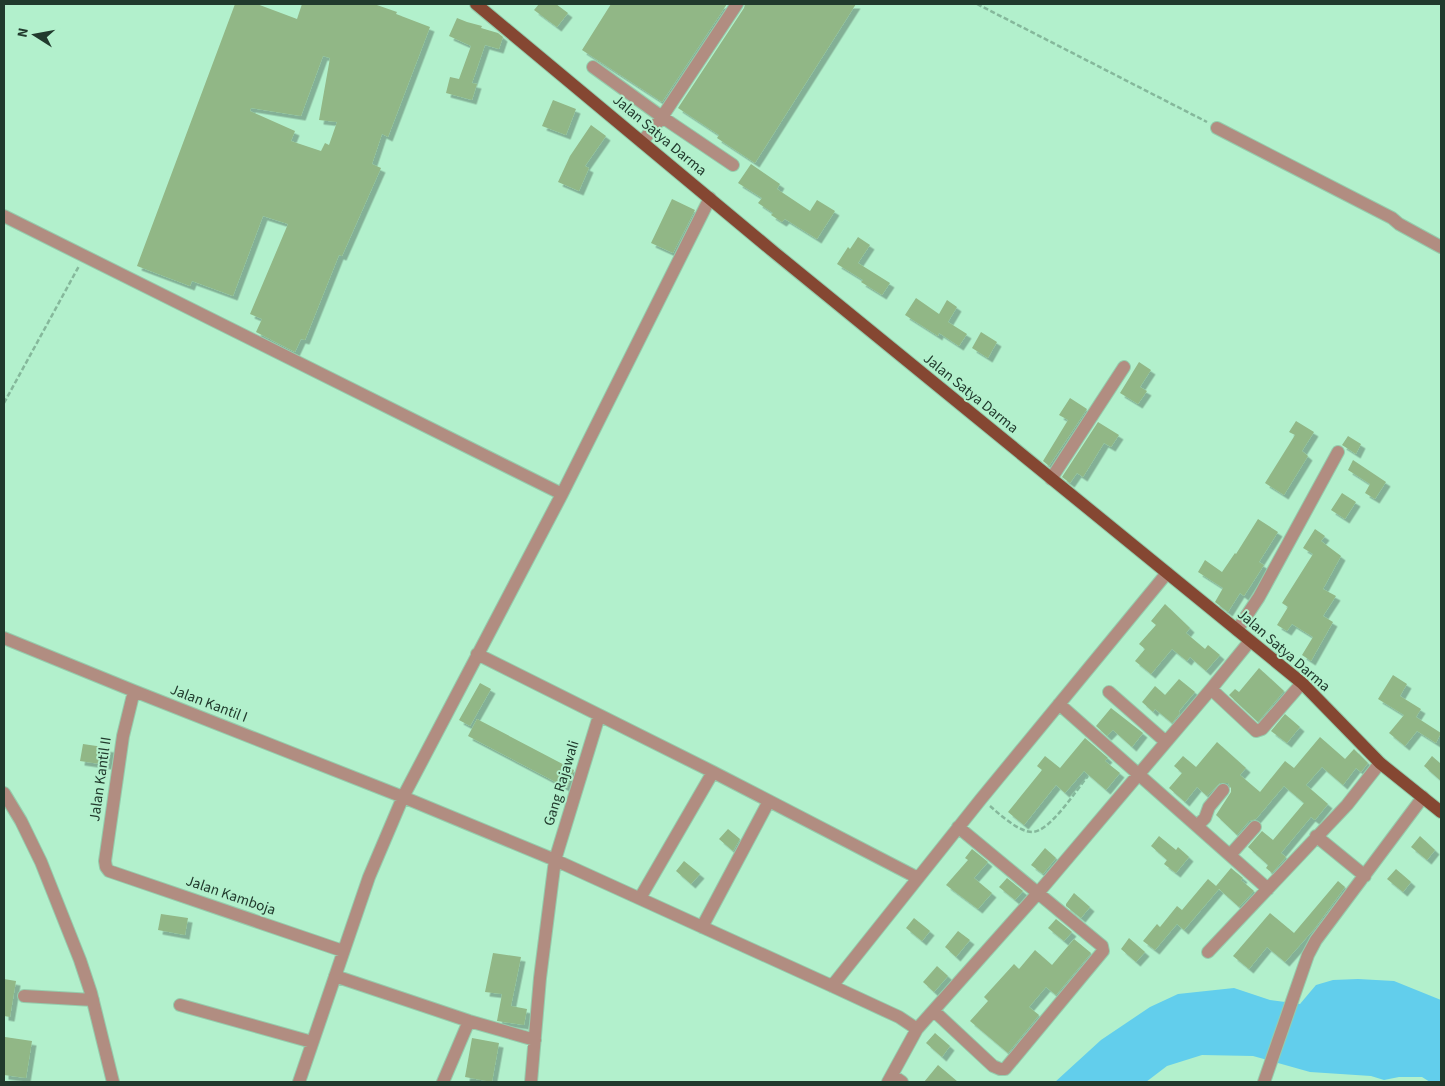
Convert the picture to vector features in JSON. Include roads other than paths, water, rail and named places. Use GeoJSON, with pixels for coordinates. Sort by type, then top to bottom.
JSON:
{"type":"FeatureCollection","features":[{"type":"Feature","properties":{"kind":"main road","name":"Jalan Satya Darma"},"geometry":{"type":"LineString","coordinates":[[476,4],[1302,683],[1380,763],[1440,808]]}},
{"type":"Feature","properties":{"kind":"street"},"geometry":{"type":"LineString","coordinates":[[642,142],[662,117],[737,4]]}},
{"type":"Feature","properties":{"kind":"street"},"geometry":{"type":"LineString","coordinates":[[593,67],[733,165]]}},
{"type":"Feature","properties":{"kind":"street"},"geometry":{"type":"LineString","coordinates":[[1217,128],[1392,218],[1399,224],[1441,246]]}},
{"type":"Feature","properties":{"kind":"street"},"geometry":{"type":"LineString","coordinates":[[298,1082],[369,877],[403,796],[562,494],[710,198]]}},
{"type":"Feature","properties":{"kind":"street"},"geometry":{"type":"LineString","coordinates":[[4,216],[562,494]]}},
{"type":"Feature","properties":{"kind":"street"},"geometry":{"type":"LineString","coordinates":[[1051,478],[1124,367]]}},
{"type":"Feature","properties":{"kind":"street"},"geometry":{"type":"LineString","coordinates":[[1237,630],[1259,597],[1338,452]]}},
{"type":"Feature","properties":{"kind":"street"},"geometry":{"type":"LineString","coordinates":[[832,986],[980,799],[1168,573]]}},
{"type":"Feature","properties":{"kind":"street","name":"Jalan Kantil I"},"geometry":{"type":"LineString","coordinates":[[4,638],[403,796],[555,860],[832,986],[899,1018],[917,1029]]}},
{"type":"Feature","properties":{"kind":"street"},"geometry":{"type":"LineString","coordinates":[[894,1080],[917,1029],[1038,893],[1250,641]]}},
{"type":"Feature","properties":{"kind":"street"},"geometry":{"type":"LineString","coordinates":[[477,654],[713,772],[918,878]]}},
{"type":"Feature","properties":{"kind":"street"},"geometry":{"type":"LineString","coordinates":[[1211,689],[1256,732],[1262,729],[1302,683]]}},
{"type":"Feature","properties":{"kind":"street","name":"Jalan Kantil II"},"geometry":{"type":"LineString","coordinates":[[109,871],[105,861],[122,736],[134,691]]}},
{"type":"Feature","properties":{"kind":"street"},"geometry":{"type":"LineString","coordinates":[[1109,692],[1166,742]]}},
{"type":"Feature","properties":{"kind":"street"},"geometry":{"type":"LineString","coordinates":[[1059,704],[1268,889]]}},
{"type":"Feature","properties":{"kind":"street","name":"Gang Rajawali"},"geometry":{"type":"LineString","coordinates":[[531,1082],[540,978],[555,860],[599,716]]}},
{"type":"Feature","properties":{"kind":"street"},"geometry":{"type":"LineString","coordinates":[[1208,952],[1347,805],[1380,763]]}},
{"type":"Feature","properties":{"kind":"street"},"geometry":{"type":"LineString","coordinates":[[640,898],[713,772]]}},
{"type":"Feature","properties":{"kind":"street"},"geometry":{"type":"LineString","coordinates":[[1197,826],[1205,818],[1209,807],[1223,790]]}},
{"type":"Feature","properties":{"kind":"street"},"geometry":{"type":"LineString","coordinates":[[4,793],[21,821],[41,862],[80,960],[93,1000],[113,1082]]}},
{"type":"Feature","properties":{"kind":"street"},"geometry":{"type":"LineString","coordinates":[[1266,1077],[1308,954],[1316,940],[1423,797]]}},
{"type":"Feature","properties":{"kind":"street"},"geometry":{"type":"LineString","coordinates":[[702,927],[769,801]]}},
{"type":"Feature","properties":{"kind":"street"},"geometry":{"type":"LineString","coordinates":[[934,1011],[993,1066],[1000,1069],[1005,1068],[1103,951],[1102,946],[958,827]]}},
{"type":"Feature","properties":{"kind":"street"},"geometry":{"type":"LineString","coordinates":[[1230,855],[1255,827]]}},
{"type":"Feature","properties":{"kind":"street"},"geometry":{"type":"LineString","coordinates":[[1316,836],[1365,876]]}},
{"type":"Feature","properties":{"kind":"street","name":"Jalan Kamboja"},"geometry":{"type":"LineString","coordinates":[[109,871],[343,951]]}},
{"type":"Feature","properties":{"kind":"street"},"geometry":{"type":"LineString","coordinates":[[335,976],[469,1021],[536,1040]]}},
{"type":"Feature","properties":{"kind":"street"},"geometry":{"type":"LineString","coordinates":[[24,996],[93,1000]]}},
{"type":"Feature","properties":{"kind":"street"},"geometry":{"type":"LineString","coordinates":[[180,1005],[312,1042]]}},
{"type":"Feature","properties":{"kind":"street"},"geometry":{"type":"LineString","coordinates":[[443,1082],[469,1021]]}},
{"type":"Feature","properties":{"kind":"water"},"geometry":{"type":"Polygon","coordinates":[[[1333,980],[1394,981],[1441,1000],[1441,1082],[1430,1082],[1422,1077],[1399,1077],[1384,1080],[1371,1076],[1310,1072],[1253,1056],[1202,1055],[1167,1066],[1146,1082],[1055,1082],[1101,1040],[1150,1007],[1178,994],[1234,988],[1270,1000],[1300,1004],[1316,985],[1333,980]]]}}]}
